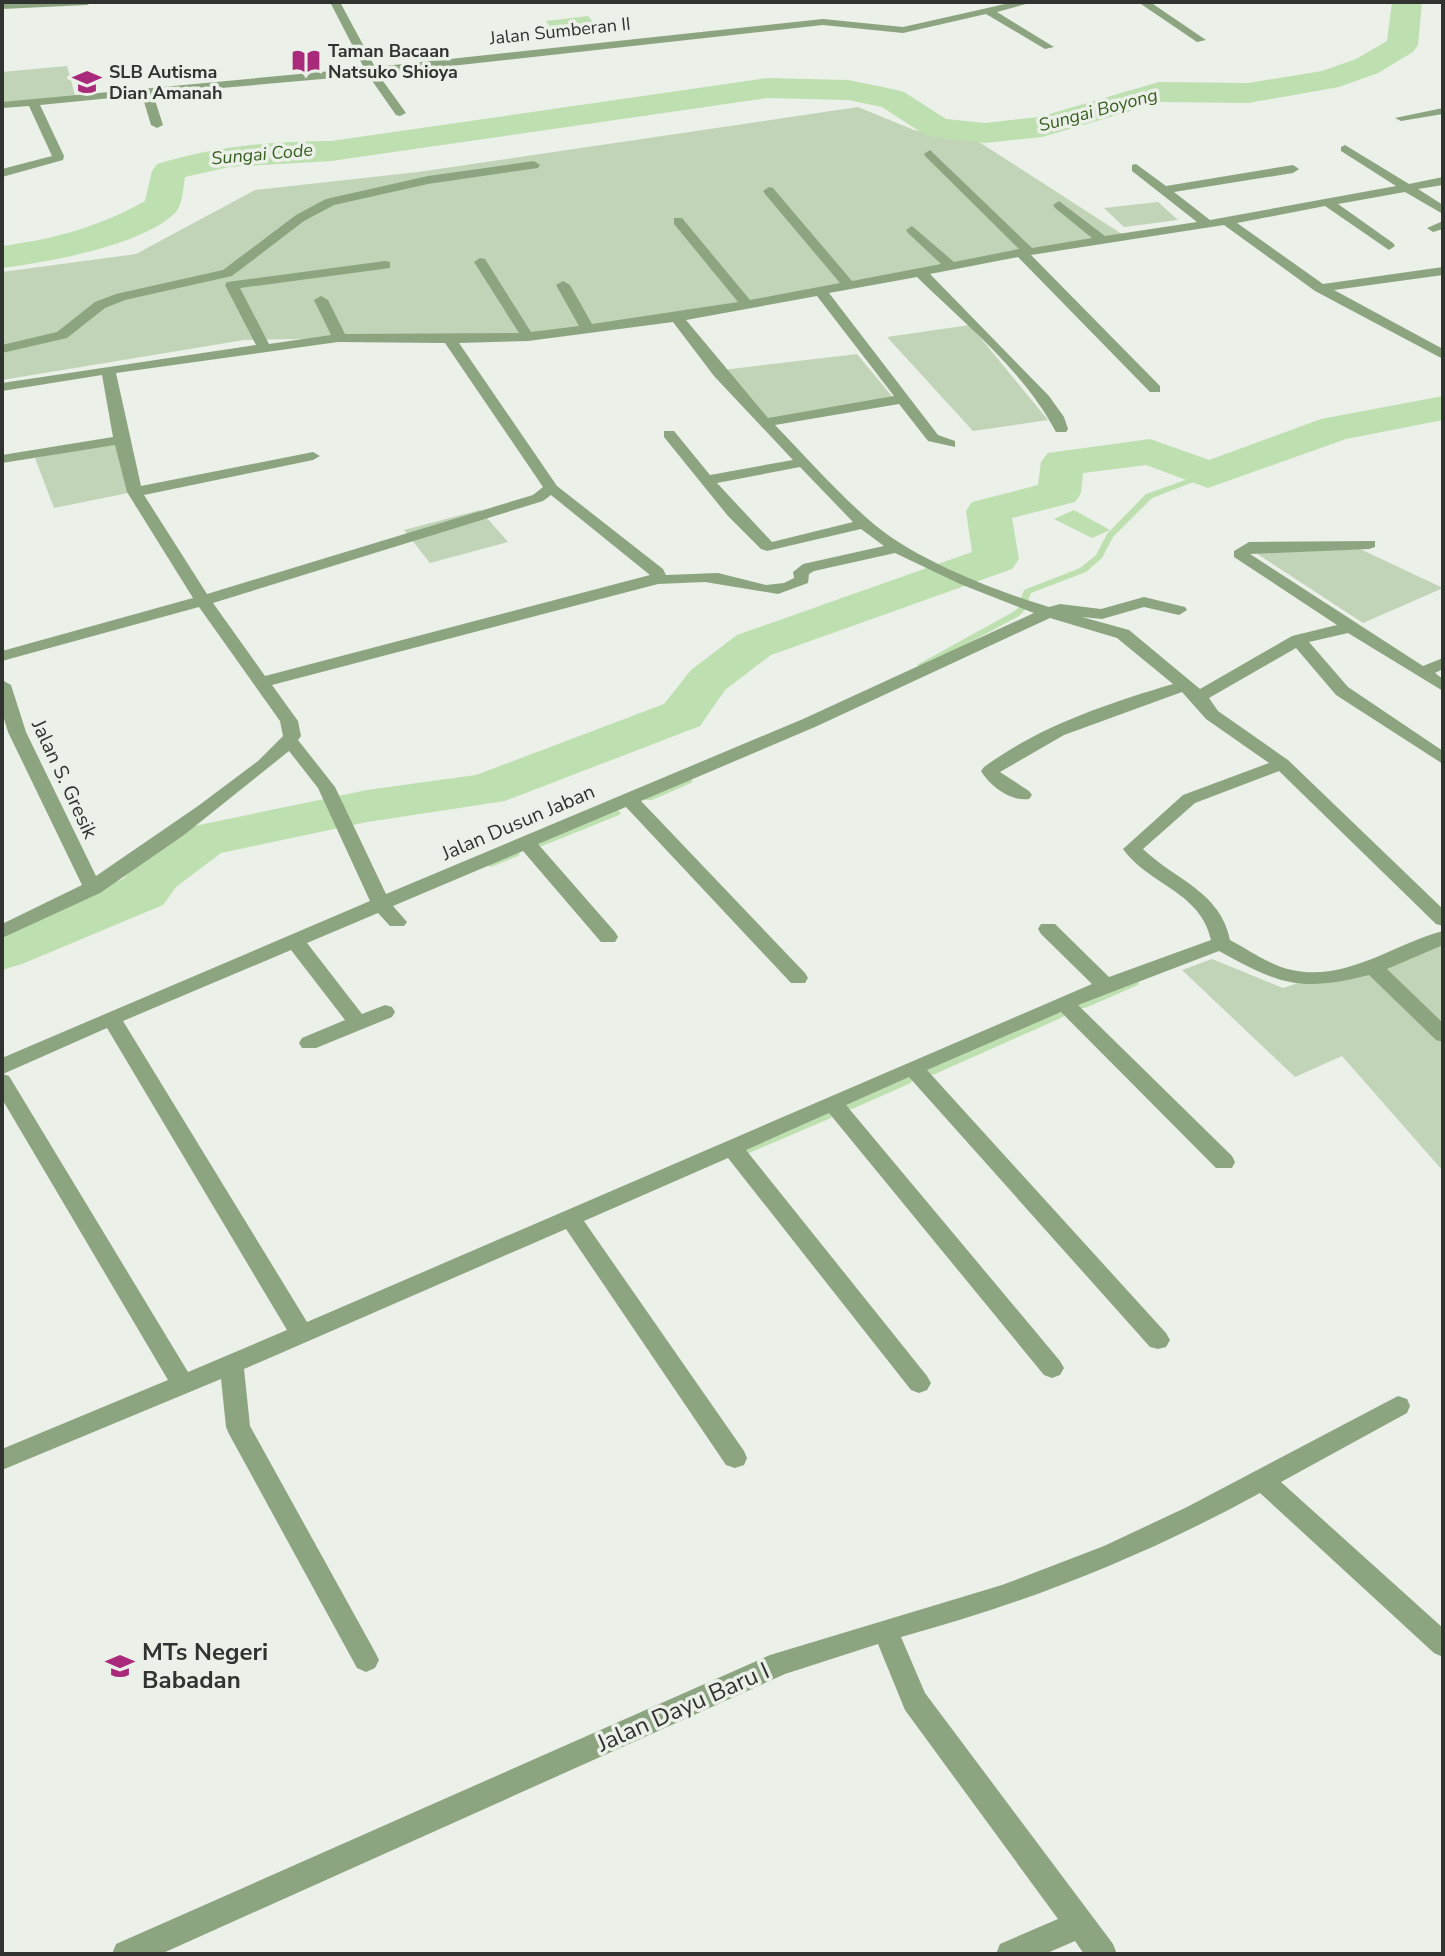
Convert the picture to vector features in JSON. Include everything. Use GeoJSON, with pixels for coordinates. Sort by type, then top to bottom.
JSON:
{"type":"FeatureCollection","features":[{"type":"Feature","properties":{"kind":"street"},"geometry":{"type":"LineString","coordinates":[[2,6],[87,2]]}},
{"type":"Feature","properties":{"kind":"street"},"geometry":{"type":"LineString","coordinates":[[335,2],[371,71],[400,113]]}},
{"type":"Feature","properties":{"kind":"street","name":"Jalan Sumberan II"},"geometry":{"type":"LineString","coordinates":[[2,105],[371,71],[835,22],[903,30],[1028,2]]}},
{"type":"Feature","properties":{"kind":"street"},"geometry":{"type":"LineString","coordinates":[[1143,2],[1201,40]]}},
{"type":"Feature","properties":{"kind":"street"},"geometry":{"type":"LineString","coordinates":[[986,10],[1049,47]]}},
{"type":"Feature","properties":{"kind":"street"},"geometry":{"type":"LineString","coordinates":[[147,93],[157,125]]}},
{"type":"Feature","properties":{"kind":"street"},"geometry":{"type":"LineString","coordinates":[[2,173],[57,160],[58,156],[33,102]]}},
{"type":"Feature","properties":{"kind":"street"},"geometry":{"type":"LineString","coordinates":[[1401,118],[1443,111]]}},
{"type":"Feature","properties":{"kind":"street"},"geometry":{"type":"LineString","coordinates":[[1345,149],[1443,210]]}},
{"type":"Feature","properties":{"kind":"street"},"geometry":{"type":"LineString","coordinates":[[930,154],[1155,389]]}},
{"type":"Feature","properties":{"kind":"street"},"geometry":{"type":"LineString","coordinates":[[2,349],[62,335],[80,324],[93,309],[121,297],[227,273],[288,226],[330,202],[428,180],[534,165]]}},
{"type":"Feature","properties":{"kind":"street"},"geometry":{"type":"LineString","coordinates":[[1136,168],[1206,223]]}},
{"type":"Feature","properties":{"kind":"street"},"geometry":{"type":"LineString","coordinates":[[1164,190],[1293,169]]}},
{"type":"Feature","properties":{"kind":"street"},"geometry":{"type":"LineString","coordinates":[[2,387],[263,346],[338,338],[416,337],[451,341],[528,337],[677,318],[1025,252],[1226,221],[1443,181]]}},
{"type":"Feature","properties":{"kind":"street"},"geometry":{"type":"LineString","coordinates":[[769,191],[848,285]]}},
{"type":"Feature","properties":{"kind":"street"},"geometry":{"type":"LineString","coordinates":[[1326,201],[1389,246]]}},
{"type":"Feature","properties":{"kind":"street"},"geometry":{"type":"LineString","coordinates":[[1059,205],[1102,240]]}},
{"type":"Feature","properties":{"kind":"street"},"geometry":{"type":"LineString","coordinates":[[678,221],[747,305]]}},
{"type":"Feature","properties":{"kind":"street"},"geometry":{"type":"LineString","coordinates":[[1226,221],[1320,288],[1443,355]]}},
{"type":"Feature","properties":{"kind":"street"},"geometry":{"type":"LineString","coordinates":[[912,230],[951,266]]}},
{"type":"Feature","properties":{"kind":"street"},"geometry":{"type":"LineString","coordinates":[[480,262],[528,337]]}},
{"type":"Feature","properties":{"kind":"street"},"geometry":{"type":"LineString","coordinates":[[263,346],[232,285],[385,265]]}},
{"type":"Feature","properties":{"kind":"street"},"geometry":{"type":"LineString","coordinates":[[1320,288],[1443,271]]}},
{"type":"Feature","properties":{"kind":"street"},"geometry":{"type":"LineString","coordinates":[[920,272],[1023,375],[1059,417],[1061,429]]}},
{"type":"Feature","properties":{"kind":"street"},"geometry":{"type":"LineString","coordinates":[[563,285],[587,328]]}},
{"type":"Feature","properties":{"kind":"street"},"geometry":{"type":"LineString","coordinates":[[820,291],[933,438],[950,444]]}},
{"type":"Feature","properties":{"kind":"street"},"geometry":{"type":"LineString","coordinates":[[321,300],[338,338]]}},
{"type":"Feature","properties":{"kind":"street"},"geometry":{"type":"LineString","coordinates":[[677,318],[692,340],[864,524],[897,548],[966,581],[1049,612],[1123,634],[1192,691],[1212,715],[1282,764],[1443,920]]}},
{"type":"Feature","properties":{"kind":"street"},"geometry":{"type":"LineString","coordinates":[[451,341],[551,488],[657,572],[655,579]]}},
{"type":"Feature","properties":{"kind":"street"},"geometry":{"type":"LineString","coordinates":[[2,932],[55,910],[93,889],[182,828],[292,736],[289,721],[203,601],[135,492],[121,440],[108,370]]}},
{"type":"Feature","properties":{"kind":"street"},"geometry":{"type":"LineString","coordinates":[[767,422],[902,399]]}},
{"type":"Feature","properties":{"kind":"street"},"geometry":{"type":"LineString","coordinates":[[669,434],[705,481],[763,543],[773,547],[864,524]]}},
{"type":"Feature","properties":{"kind":"street"},"geometry":{"type":"LineString","coordinates":[[2,459],[121,440]]}},
{"type":"Feature","properties":{"kind":"street"},"geometry":{"type":"LineString","coordinates":[[135,492],[313,456]]}},
{"type":"Feature","properties":{"kind":"street"},"geometry":{"type":"LineString","coordinates":[[705,481],[805,462]]}},
{"type":"Feature","properties":{"kind":"street"},"geometry":{"type":"LineString","coordinates":[[2,656],[203,601],[538,498],[551,488]]}},
{"type":"Feature","properties":{"kind":"street"},"geometry":{"type":"LineString","coordinates":[[1369,544],[1249,547],[1240,554],[1443,686]]}},
{"type":"Feature","properties":{"kind":"street"},"geometry":{"type":"LineString","coordinates":[[262,682],[655,579],[708,576],[755,590],[777,590],[796,585],[802,580],[801,572],[809,567],[897,548]]}},
{"type":"Feature","properties":{"kind":"street"},"geometry":{"type":"LineString","coordinates":[[1049,612],[1060,609],[1102,614],[1144,602],[1179,610]]}},
{"type":"Feature","properties":{"kind":"street","name":"Jalan Dusun Jaban"},"geometry":{"type":"LineString","coordinates":[[2,1067],[297,944],[526,842],[809,723],[1049,612]]}},
{"type":"Feature","properties":{"kind":"street"},"geometry":{"type":"LineString","coordinates":[[1023,795],[995,779],[990,771],[1025,749],[1101,713],[1192,691],[1298,640],[1351,627]]}},
{"type":"Feature","properties":{"kind":"street"},"geometry":{"type":"LineString","coordinates":[[1298,640],[1342,691],[1443,759]]}},
{"type":"Feature","properties":{"kind":"street"},"geometry":{"type":"LineString","coordinates":[[1424,672],[1443,663]]}},
{"type":"Feature","properties":{"kind":"street","name":"Jalan S. Gresik"},"geometry":{"type":"LineString","coordinates":[[2,685],[10,733],[93,889]]}},
{"type":"Feature","properties":{"kind":"street"},"geometry":{"type":"LineString","coordinates":[[289,740],[326,787],[381,905],[397,922]]}},
{"type":"Feature","properties":{"kind":"street"},"geometry":{"type":"LineString","coordinates":[[1221,943],[1220,928],[1206,908],[1175,880],[1132,849],[1189,799],[1282,764]]}},
{"type":"Feature","properties":{"kind":"street"},"geometry":{"type":"LineString","coordinates":[[629,799],[798,978]]}},
{"type":"Feature","properties":{"kind":"street"},"geometry":{"type":"LineString","coordinates":[[526,842],[608,937]]}},
{"type":"Feature","properties":{"kind":"street"},"geometry":{"type":"LineString","coordinates":[[1048,929],[1107,987]]}},
{"type":"Feature","properties":{"kind":"street"},"geometry":{"type":"LineString","coordinates":[[2,1460],[302,1334],[1063,1002],[1221,943],[1279,975],[1300,980],[1330,978],[1373,967],[1443,937]]}},
{"type":"Feature","properties":{"kind":"street"},"geometry":{"type":"LineString","coordinates":[[297,944],[358,1023]]}},
{"type":"Feature","properties":{"kind":"street"},"geometry":{"type":"LineString","coordinates":[[1373,967],[1443,1035]]}},
{"type":"Feature","properties":{"kind":"street"},"geometry":{"type":"LineString","coordinates":[[1063,1002],[1224,1162]]}},
{"type":"Feature","properties":{"kind":"street"},"geometry":{"type":"LineString","coordinates":[[309,1043],[385,1012]]}},
{"type":"Feature","properties":{"kind":"street"},"geometry":{"type":"LineString","coordinates":[[114,1021],[302,1334]]}},
{"type":"Feature","properties":{"kind":"street"},"geometry":{"type":"LineString","coordinates":[[913,1068],[1158,1340]]}},
{"type":"Feature","properties":{"kind":"street"},"geometry":{"type":"LineString","coordinates":[[2,1081],[183,1385]]}},
{"type":"Feature","properties":{"kind":"street"},"geometry":{"type":"LineString","coordinates":[[832,1103],[1052,1368]]}},
{"type":"Feature","properties":{"kind":"street"},"geometry":{"type":"LineString","coordinates":[[732,1147],[919,1383]]}},
{"type":"Feature","properties":{"kind":"street"},"geometry":{"type":"LineString","coordinates":[[570,1218],[735,1458]]}},
{"type":"Feature","properties":{"kind":"street"},"geometry":{"type":"LineString","coordinates":[[231,1362],[238,1427],[366,1660]]}},
{"type":"Feature","properties":{"kind":"street","name":"Jalan Dayu Baru I"},"geometry":{"type":"LineString","coordinates":[[127,1954],[779,1664],[885,1630],[981,1605],[1073,1571],[1262,1480],[1398,1406]]}},
{"type":"Feature","properties":{"kind":"street"},"geometry":{"type":"LineString","coordinates":[[1262,1480],[1443,1645]]}},
{"type":"Feature","properties":{"kind":"street"},"geometry":{"type":"LineString","coordinates":[[885,1630],[915,1701],[1102,1954]]}},
{"type":"Feature","properties":{"kind":"street"},"geometry":{"type":"LineString","coordinates":[[1011,1954],[1078,1925]]}},
{"type":"Feature","properties":{"kind":"shaded area"},"geometry":{"type":"Polygon","coordinates":[[[588,16],[602,33],[559,39],[546,21],[588,16]]]}},
{"type":"Feature","properties":{"kind":"shaded area"},"geometry":{"type":"Polygon","coordinates":[[[67,66],[76,99],[2,105],[2,72],[67,66]]]}},
{"type":"Feature","properties":{"kind":"shaded area"},"geometry":{"type":"Polygon","coordinates":[[[858,107],[914,130],[979,142],[1125,236],[587,328],[451,341],[415,337],[244,340],[2,380],[2,272],[136,254],[255,190],[418,172],[858,107]]]}},
{"type":"Feature","properties":{"kind":"shaded area"},"geometry":{"type":"Polygon","coordinates":[[[1158,202],[1178,220],[1124,227],[1104,208],[1158,202]]]}},
{"type":"Feature","properties":{"kind":"shaded area"},"geometry":{"type":"Polygon","coordinates":[[[970,325],[1048,420],[973,431],[887,337],[970,325]]]}},
{"type":"Feature","properties":{"kind":"shaded area"},"geometry":{"type":"Polygon","coordinates":[[[857,354],[895,400],[767,422],[723,370],[857,354]]]}},
{"type":"Feature","properties":{"kind":"shaded area"},"geometry":{"type":"Polygon","coordinates":[[[117,442],[128,493],[54,508],[35,458],[117,442]]]}},
{"type":"Feature","properties":{"kind":"shaded area"},"geometry":{"type":"Polygon","coordinates":[[[480,510],[508,542],[430,563],[404,530],[480,510]]]}},
{"type":"Feature","properties":{"kind":"shaded area"},"geometry":{"type":"Polygon","coordinates":[[[1074,510],[1110,530],[1092,538],[1054,519],[1074,510]]]}},
{"type":"Feature","properties":{"kind":"shaded area"},"geometry":{"type":"Polygon","coordinates":[[[1360,549],[1443,588],[1363,623],[1253,551],[1360,549]]]}},
{"type":"Feature","properties":{"kind":"shaded area"},"geometry":{"type":"Polygon","coordinates":[[[1443,936],[1443,1171],[1342,1056],[1295,1077],[1182,970],[1212,959],[1283,988],[1443,936]]]}},
{"type":"Feature","properties":{"kind":"waterway","name":"Sungai Boyong"},"geometry":{"type":"LineString","coordinates":[[2,257],[66,247],[123,227],[162,206],[169,171],[229,157],[331,151],[767,88],[848,90],[892,99],[937,128],[985,133],[1042,127],[1159,92],[1248,93],[1328,80],[1367,66],[1402,45],[1407,2]]}},
{"type":"Feature","properties":{"kind":"waterway"},"geometry":{"type":"LineString","coordinates":[[2,951],[143,892],[157,875],[204,840],[367,806],[486,790],[682,715],[708,680],[754,645],[996,559],[988,511],[1059,493],[1063,462],[1150,452],[1208,475],[1336,428],[1443,408]]}},
{"type":"Feature","properties":{"kind":"waterway"},"geometry":{"type":"LineString","coordinates":[[921,665],[1016,614],[1026,605],[1027,592],[1083,570],[1099,556],[1110,536],[1149,496],[1208,475]]}},
{"type":"Feature","properties":{"kind":"waterway"},"geometry":{"type":"LineString","coordinates":[[649,798],[688,781]]}},
{"type":"Feature","properties":{"kind":"waterway"},"geometry":{"type":"LineString","coordinates":[[539,844],[616,813]]}},
{"type":"Feature","properties":{"kind":"waterway"},"geometry":{"type":"LineString","coordinates":[[491,864],[515,854]]}},
{"type":"Feature","properties":{"kind":"waterway"},"geometry":{"type":"LineString","coordinates":[[1081,1006],[1134,983]]}},
{"type":"Feature","properties":{"kind":"waterway"},"geometry":{"type":"LineString","coordinates":[[931,1071],[1059,1015]]}},
{"type":"Feature","properties":{"kind":"waterway"},"geometry":{"type":"LineString","coordinates":[[848,1106],[907,1080]]}},
{"type":"Feature","properties":{"kind":"waterway"},"geometry":{"type":"LineString","coordinates":[[745,1150],[827,1115]]}},
{"type":"Feature","properties":{"kind":"place","name":"Taman Bacaan Natsuko Shioya"},"geometry":{"type":"Point","coordinates":[306,61]}},
{"type":"Feature","properties":{"kind":"place","name":"SLB Autisma Dian Amanah"},"geometry":{"type":"Point","coordinates":[87,82]}},
{"type":"Feature","properties":{"kind":"place","name":"MTs Negeri Babadan"},"geometry":{"type":"Point","coordinates":[120,1666]}},
{"type":"Feature","properties":{"kind":"water label","name":"Sungai Code"},"geometry":{"type":"Point","coordinates":[262,154]}}]}
